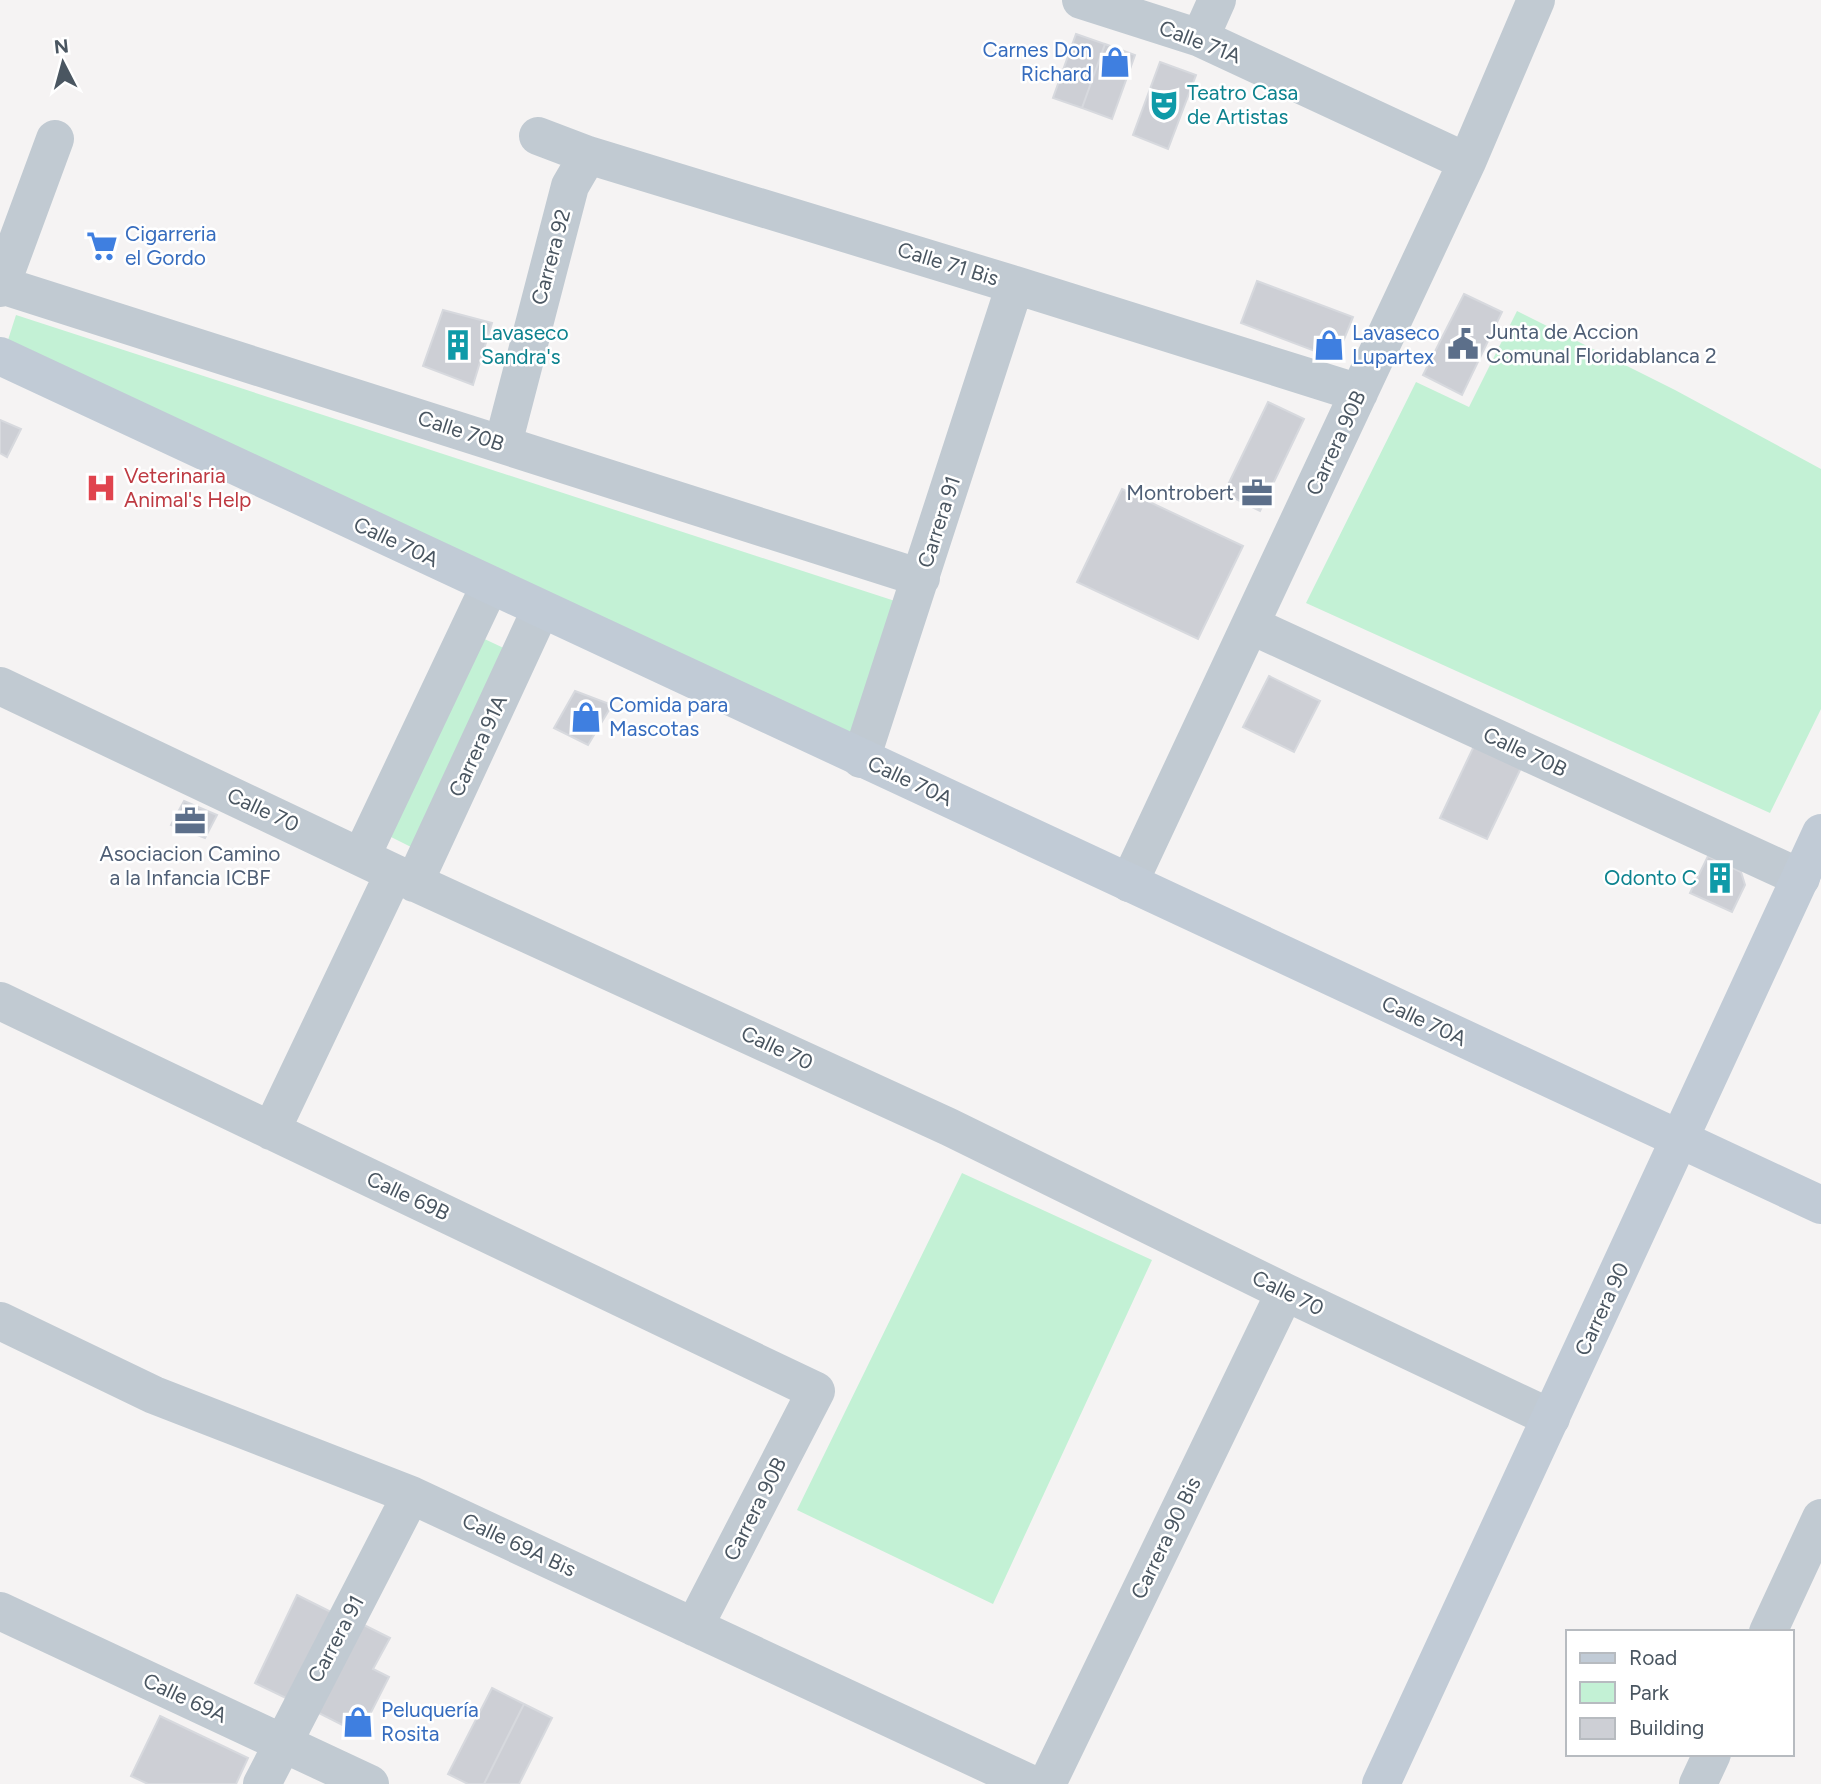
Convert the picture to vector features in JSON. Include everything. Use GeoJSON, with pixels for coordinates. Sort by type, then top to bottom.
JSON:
{"type":"FeatureCollection","features":[{"type":"Feature","properties":{"kind":"street","name":"Calle 71A"},"geometry":{"type":"LineString","coordinates":[[1081,0],[1200,38],[1467,162]]}},
{"type":"Feature","properties":{"kind":"street"},"geometry":{"type":"LineString","coordinates":[[1200,38],[1217,0]]}},
{"type":"Feature","properties":{"kind":"street","name":"Carrera 90B"},"geometry":{"type":"LineString","coordinates":[[1129,883],[1467,162],[1536,0]]}},
{"type":"Feature","properties":{"kind":"street","name":"Calle 71 Bis"},"geometry":{"type":"LineString","coordinates":[[538,136],[588,155],[1359,393]]}},
{"type":"Feature","properties":{"kind":"street"},"geometry":{"type":"LineString","coordinates":[[1,287],[55,139]]}},
{"type":"Feature","properties":{"kind":"street","name":"Carrera 92"},"geometry":{"type":"LineString","coordinates":[[503,444],[570,186],[588,155]]}},
{"type":"Feature","properties":{"kind":"street","name":"Carrera 91"},"geometry":{"type":"LineString","coordinates":[[861,759],[1015,285]]}},
{"type":"Feature","properties":{"kind":"street","name":"Calle 70B"},"geometry":{"type":"LineString","coordinates":[[1,287],[921,578]]}},
{"type":"Feature","properties":{"kind":"street","name":"Calle 70A"},"geometry":{"type":"LineString","coordinates":[[0,356],[1821,1205]]}},
{"type":"Feature","properties":{"kind":"street","name":"Carrera 91A"},"geometry":{"type":"LineString","coordinates":[[271,1131],[390,871],[490,585]]}},
{"type":"Feature","properties":{"kind":"street","name":"Carrera 91A"},"geometry":{"type":"LineString","coordinates":[[390,871],[541,609]]}},
{"type":"Feature","properties":{"kind":"street","name":"Calle 70B"},"geometry":{"type":"LineString","coordinates":[[1250,625],[1801,878]]}},
{"type":"Feature","properties":{"kind":"street","name":"Calle 70"},"geometry":{"type":"LineString","coordinates":[[0,686],[390,871],[949,1127],[1550,1418]]}},
{"type":"Feature","properties":{"kind":"street","name":"Carrera 90"},"geometry":{"type":"LineString","coordinates":[[1381,1784],[1821,833]]}},
{"type":"Feature","properties":{"kind":"street","name":"Calle 69B"},"geometry":{"type":"LineString","coordinates":[[0,1001],[816,1391]]}},
{"type":"Feature","properties":{"kind":"street","name":"Carrera 90 Bis"},"geometry":{"type":"LineString","coordinates":[[1047,1784],[1285,1292]]}},
{"type":"Feature","properties":{"kind":"street","name":"Calle 69A Bis"},"geometry":{"type":"LineString","coordinates":[[0,1321],[154,1395],[411,1495],[1031,1784]]}},
{"type":"Feature","properties":{"kind":"street","name":"Carrera 90B"},"geometry":{"type":"LineString","coordinates":[[694,1627],[816,1391]]}},
{"type":"Feature","properties":{"kind":"street","name":"Carrera 91"},"geometry":{"type":"LineString","coordinates":[[262,1784],[411,1495]]}},
{"type":"Feature","properties":{"kind":"street"},"geometry":{"type":"LineString","coordinates":[[1769,1630],[1817,1538]]}},
{"type":"Feature","properties":{"kind":"street","name":"Calle 69A"},"geometry":{"type":"LineString","coordinates":[[1,1615],[370,1784]]}},
{"type":"Feature","properties":{"kind":"street"},"geometry":{"type":"LineString","coordinates":[[1698,1784],[1711,1756]]}},
{"type":"Feature","properties":{"kind":"green space"},"geometry":{"type":"Polygon","coordinates":[[[1517,311],[1675,390],[1821,469],[1821,709],[1770,813],[1306,603],[1416,382],[1469,407],[1517,311]]]}},
{"type":"Feature","properties":{"kind":"green space"},"geometry":{"type":"Polygon","coordinates":[[[16,315],[895,601],[852,737],[8,340],[16,315]]]}},
{"type":"Feature","properties":{"kind":"green space"},"geometry":{"type":"Polygon","coordinates":[[[476,635],[510,651],[415,849],[381,832],[476,635]]]}},
{"type":"Feature","properties":{"kind":"green space"},"geometry":{"type":"Polygon","coordinates":[[[962,1173],[1152,1260],[993,1604],[797,1510],[962,1173]]]}},
{"type":"Feature","properties":{"kind":"building"},"geometry":{"type":"Polygon","coordinates":[[[1076,34],[1105,44],[1082,108],[1053,98],[1076,34]]]}},
{"type":"Feature","properties":{"kind":"building"},"geometry":{"type":"Polygon","coordinates":[[[1105,44],[1135,55],[1112,119],[1082,108],[1105,44]]]}},
{"type":"Feature","properties":{"kind":"building","name":"Teatro Casa de Artistas"},"geometry":{"type":"Polygon","coordinates":[[[1160,62],[1196,75],[1168,149],[1133,135],[1160,62]]]}},
{"type":"Feature","properties":{"kind":"building"},"geometry":{"type":"Polygon","coordinates":[[[1257,281],[1353,317],[1336,359],[1241,323],[1257,281]]]}},
{"type":"Feature","properties":{"kind":"building","name":"Junta de Accion Comunal Floridablanca 2"},"geometry":{"type":"Polygon","coordinates":[[[1464,294],[1502,312],[1462,395],[1423,375],[1464,294]]]}},
{"type":"Feature","properties":{"kind":"building","name":"Lavaseco Sandra's"},"geometry":{"type":"Polygon","coordinates":[[[443,310],[492,323],[473,385],[423,366],[443,310]]]}},
{"type":"Feature","properties":{"kind":"building"},"geometry":{"type":"Polygon","coordinates":[[[1268,402],[1304,419],[1260,511],[1224,493],[1268,402]]]}},
{"type":"Feature","properties":{"kind":"building"},"geometry":{"type":"Polygon","coordinates":[[[0,420],[21,429],[7,457],[0,453],[0,420]]]}},
{"type":"Feature","properties":{"kind":"building"},"geometry":{"type":"Polygon","coordinates":[[[1122,489],[1243,546],[1198,639],[1077,582],[1122,489]]]}},
{"type":"Feature","properties":{"kind":"building"},"geometry":{"type":"Polygon","coordinates":[[[1269,676],[1320,701],[1294,752],[1243,727],[1269,676]]]}},
{"type":"Feature","properties":{"kind":"building"},"geometry":{"type":"Polygon","coordinates":[[[575,691],[612,705],[588,745],[554,728],[575,691]]]}},
{"type":"Feature","properties":{"kind":"building"},"geometry":{"type":"Polygon","coordinates":[[[1474,746],[1521,768],[1487,839],[1440,818],[1474,746]]]}},
{"type":"Feature","properties":{"kind":"building"},"geometry":{"type":"Polygon","coordinates":[[[184,801],[217,815],[205,838],[171,825],[184,801]]]}},
{"type":"Feature","properties":{"kind":"building","name":"Odonto C"},"geometry":{"type":"Polygon","coordinates":[[[1708,856],[1741,872],[1745,885],[1732,912],[1690,893],[1708,856]]]}},
{"type":"Feature","properties":{"kind":"building"},"geometry":{"type":"Polygon","coordinates":[[[297,1595],[337,1615],[294,1702],[255,1683],[297,1595]]]}},
{"type":"Feature","properties":{"kind":"building"},"geometry":{"type":"Polygon","coordinates":[[[356,1621],[390,1638],[373,1669],[389,1677],[360,1734],[311,1709],[356,1621]]]}},
{"type":"Feature","properties":{"kind":"building"},"geometry":{"type":"Polygon","coordinates":[[[492,1688],[524,1704],[484,1784],[468,1784],[448,1774],[492,1688]]]}},
{"type":"Feature","properties":{"kind":"building"},"geometry":{"type":"Polygon","coordinates":[[[524,1704],[552,1718],[519,1784],[484,1784],[524,1704]]]}},
{"type":"Feature","properties":{"kind":"building"},"geometry":{"type":"Polygon","coordinates":[[[160,1716],[248,1758],[236,1784],[148,1784],[131,1776],[160,1716]]]}},
{"type":"Feature","properties":{"kind":"place","name":"Carnes Don Richard"},"geometry":{"type":"Point","coordinates":[1115,62]}},
{"type":"Feature","properties":{"kind":"place","name":"Teatro Casa de Artistas"},"geometry":{"type":"Point","coordinates":[1164,105]}},
{"type":"Feature","properties":{"kind":"place","name":"Cigarreria el Gordo"},"geometry":{"type":"Point","coordinates":[102,246]}},
{"type":"Feature","properties":{"kind":"place","name":"Junta de Accion Comunal Floridablanca 2"},"geometry":{"type":"Point","coordinates":[1463,344]}},
{"type":"Feature","properties":{"kind":"place","name":"Lavaseco Sandra's"},"geometry":{"type":"Point","coordinates":[458,345]}},
{"type":"Feature","properties":{"kind":"place","name":"Lavaseco Lupartex"},"geometry":{"type":"Point","coordinates":[1329,345]}},
{"type":"Feature","properties":{"kind":"place","name":"Veterinaria Animal's Help"},"geometry":{"type":"Point","coordinates":[101,488]}},
{"type":"Feature","properties":{"kind":"place","name":"Montrobert"},"geometry":{"type":"Point","coordinates":[1257,493]}},
{"type":"Feature","properties":{"kind":"place","name":"Comida para Mascotas"},"geometry":{"type":"Point","coordinates":[586,717]}},
{"type":"Feature","properties":{"kind":"place","name":"Asociacion Camino a la Infancia ICBF"},"geometry":{"type":"Point","coordinates":[190,821]}},
{"type":"Feature","properties":{"kind":"place","name":"Odonto C"},"geometry":{"type":"Point","coordinates":[1720,878]}},
{"type":"Feature","properties":{"kind":"place","name":"Peluquería Rosita"},"geometry":{"type":"Point","coordinates":[358,1722]}}]}
